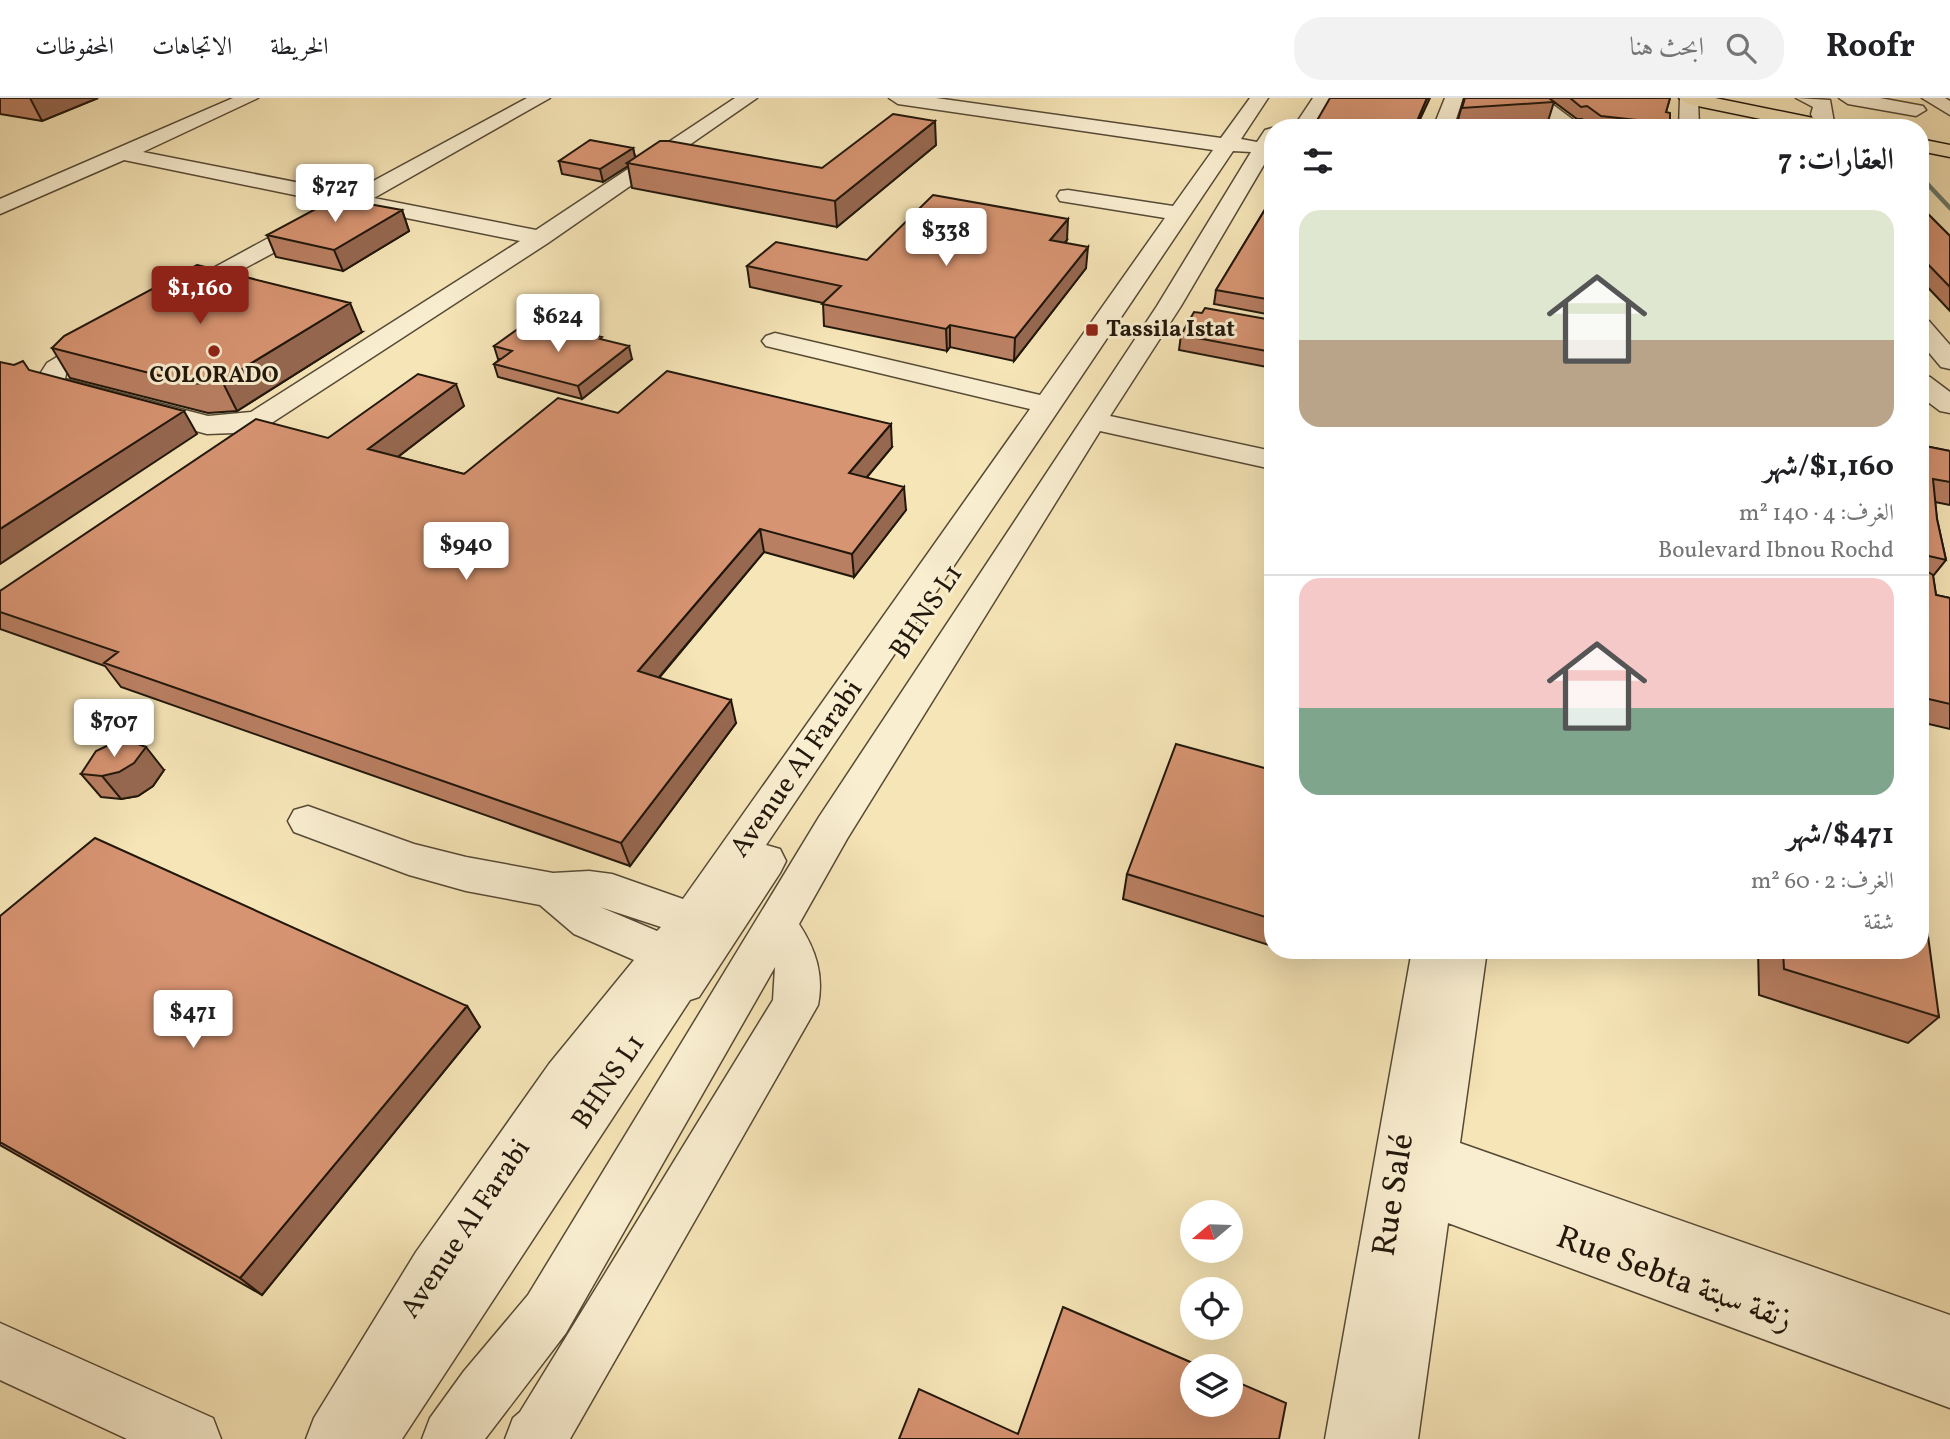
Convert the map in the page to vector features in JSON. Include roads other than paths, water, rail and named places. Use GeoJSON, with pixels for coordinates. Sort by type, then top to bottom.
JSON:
{"type":"FeatureCollection","features":[{"type":"Feature","properties":{"kind":"main road"},"geometry":{"type":"LineString","coordinates":[[1688,98],[1791,119]]}},
{"type":"Feature","properties":{"kind":"main road"},"geometry":{"type":"LineString","coordinates":[[1929,147],[1950,151]]}},
{"type":"Feature","properties":{"kind":"street"},"geometry":{"type":"LineString","coordinates":[[2,205],[249,98]]}},
{"type":"Feature","properties":{"kind":"street"},"geometry":{"type":"LineString","coordinates":[[153,311],[541,98]]}},
{"type":"Feature","properties":{"kind":"street"},"geometry":{"type":"LineString","coordinates":[[130,324],[56,369],[51,377],[54,384],[207,425],[260,418],[540,238],[748,98]]}},
{"type":"Feature","properties":{"kind":"street"},"geometry":{"type":"LineString","coordinates":[[898,98],[1255,141]]}},
{"type":"Feature","properties":{"kind":"street"},"geometry":{"type":"LineString","coordinates":[[1309,119],[1322,98]]}},
{"type":"Feature","properties":{"kind":"street"},"geometry":{"type":"LineString","coordinates":[[1446,119],[1454,98]]}},
{"type":"Feature","properties":{"kind":"street"},"geometry":{"type":"LineString","coordinates":[[1522,98],[1551,119]]}},
{"type":"Feature","properties":{"kind":"street"},"geometry":{"type":"LineString","coordinates":[[1532,98],[1561,119]]}},
{"type":"Feature","properties":{"kind":"street"},"geometry":{"type":"LineString","coordinates":[[1688,98],[1689,119]]}},
{"type":"Feature","properties":{"kind":"street"},"geometry":{"type":"LineString","coordinates":[[1848,98],[1924,104]]}},
{"type":"Feature","properties":{"kind":"street"},"geometry":{"type":"LineString","coordinates":[[1899,98],[1950,109]]}},
{"type":"Feature","properties":{"kind":"street"},"geometry":{"type":"LineString","coordinates":[[1819,100],[1824,119]]}},
{"type":"Feature","properties":{"kind":"street"},"geometry":{"type":"LineString","coordinates":[[1924,104],[1934,121]]}},
{"type":"Feature","properties":{"kind":"street","name":"Avenue Al Farabi"},"geometry":{"type":"LineString","coordinates":[[335,1439],[435,1271],[566,1080],[679,937],[1181,214],[1255,141]]}},
{"type":"Feature","properties":{"kind":"street","name":"Avenue Al Farabi"},"geometry":{"type":"LineString","coordinates":[[451,1439],[484,1391],[547,1314],[834,828],[1092,421],[1188,297],[1255,141]]}},
{"type":"Feature","properties":{"kind":"street","name":"BHNS L1"},"geometry":{"type":"LineString","coordinates":[[368,1439],[1255,141]]}},
{"type":"Feature","properties":{"kind":"street","name":"BHNS L1"},"geometry":{"type":"LineString","coordinates":[[379,1439],[1255,141]]}},
{"type":"Feature","properties":{"kind":"street"},"geometry":{"type":"LineString","coordinates":[[123,154],[540,238]]}},
{"type":"Feature","properties":{"kind":"street"},"geometry":{"type":"LineString","coordinates":[[1068,195],[1181,214]]}},
{"type":"Feature","properties":{"kind":"street"},"geometry":{"type":"LineString","coordinates":[[1929,329],[1941,354]]}},
{"type":"Feature","properties":{"kind":"street"},"geometry":{"type":"LineString","coordinates":[[1929,338],[1941,354]]}},
{"type":"Feature","properties":{"kind":"street"},"geometry":{"type":"LineString","coordinates":[[775,341],[1049,405]]}},
{"type":"Feature","properties":{"kind":"street"},"geometry":{"type":"LineString","coordinates":[[1929,381],[1950,396]]}},
{"type":"Feature","properties":{"kind":"street"},"geometry":{"type":"LineString","coordinates":[[1929,390],[1950,405]]}},
{"type":"Feature","properties":{"kind":"street"},"geometry":{"type":"LineString","coordinates":[[1092,421],[1264,458]]}},
{"type":"Feature","properties":{"kind":"street"},"geometry":{"type":"LineString","coordinates":[[308,821],[409,859],[466,874],[553,890],[561,903],[588,921],[679,937]]}},
{"type":"Feature","properties":{"kind":"street"},"geometry":{"type":"LineString","coordinates":[[534,1439],[548,1422],[795,1005],[799,971],[795,954],[775,927]]}},
{"type":"Feature","properties":{"kind":"street","name":"Rue Salé"},"geometry":{"type":"LineString","coordinates":[[1389,1439],[1433,959]]}},
{"type":"Feature","properties":{"kind":"street","name":"Rue Salé"},"geometry":{"type":"LineString","coordinates":[[1354,1439],[1463,959]]}},
{"type":"Feature","properties":{"kind":"street"},"geometry":{"type":"LineString","coordinates":[[650,1142],[699,1165]]}},
{"type":"Feature","properties":{"kind":"street","name":"Rue Sebta زنقة سبتة"},"geometry":{"type":"LineString","coordinates":[[1415,1168],[1950,1343]]}},
{"type":"Feature","properties":{"kind":"street","name":"Rue Sebta زنقة سبتة"},"geometry":{"type":"LineString","coordinates":[[1415,1168],[1950,1380]]}},
{"type":"Feature","properties":{"kind":"street"},"geometry":{"type":"LineString","coordinates":[[0,1350],[192,1439]]}},
{"type":"Feature","properties":{"kind":"waterway"},"geometry":{"type":"LineString","coordinates":[[1929,186],[1950,208]]}},
{"type":"Feature","properties":{"kind":"place","name":"Tassila Istat"},"geometry":{"type":"Point","coordinates":[1092,330]}},
{"type":"Feature","properties":{"kind":"place","name":"COLORADO"},"geometry":{"type":"Point","coordinates":[214,351]}}]}
